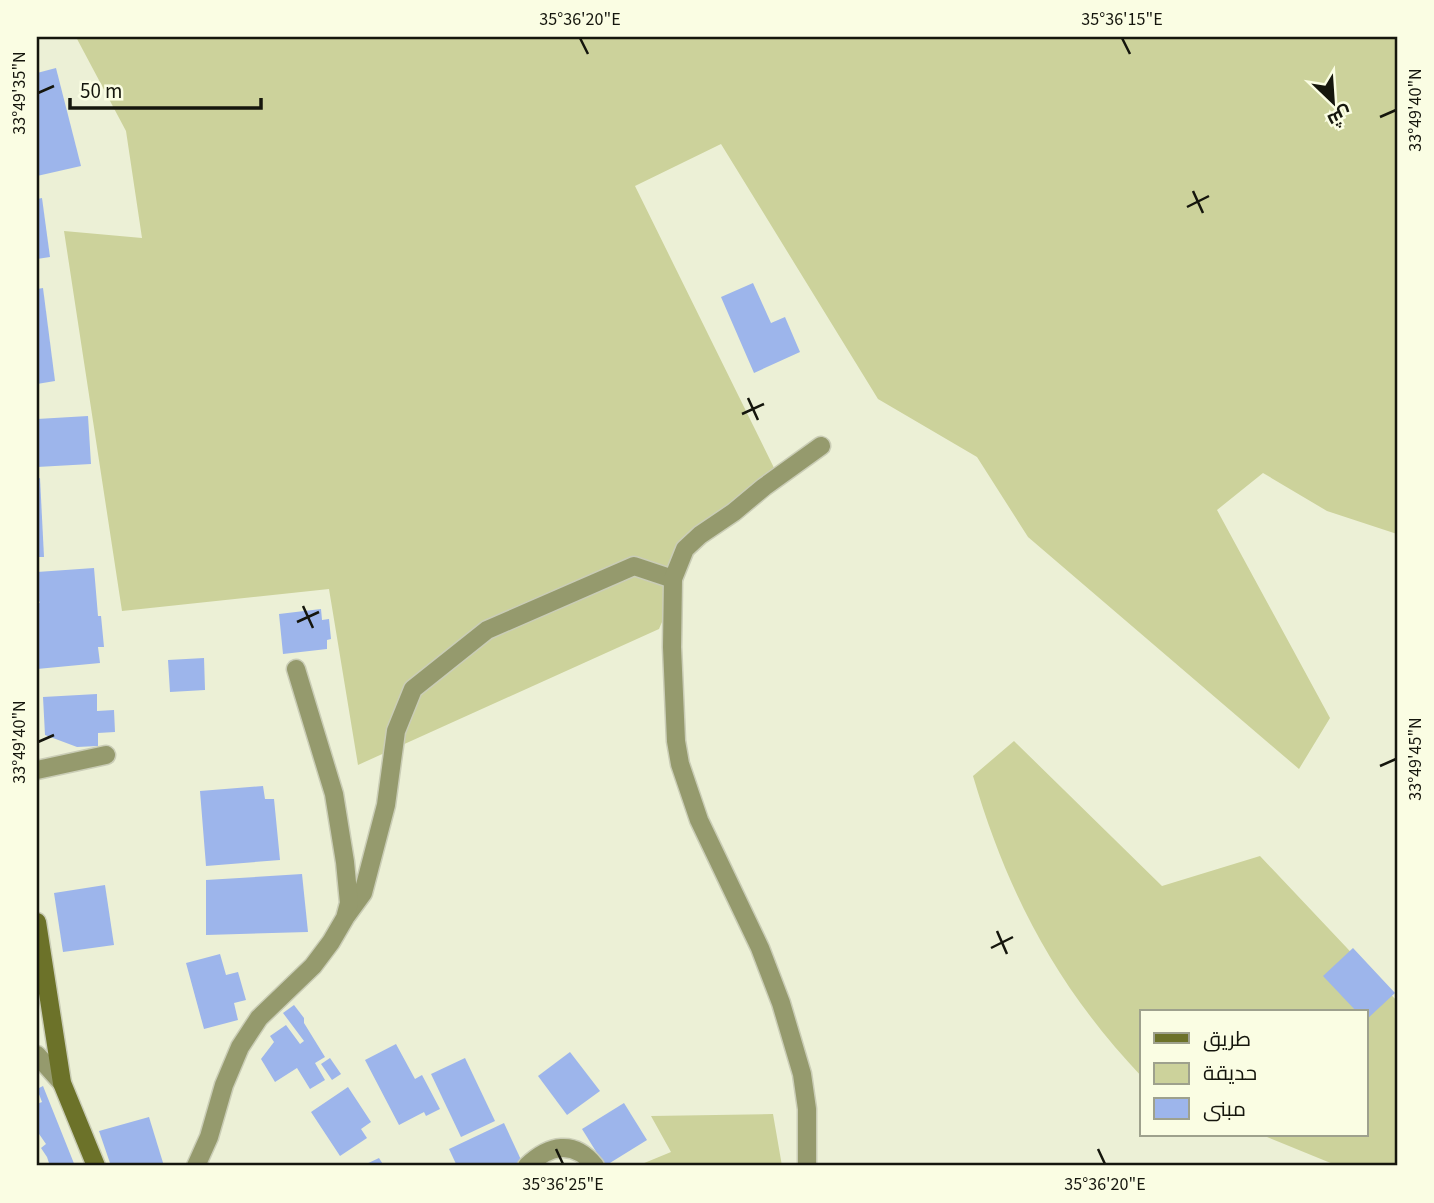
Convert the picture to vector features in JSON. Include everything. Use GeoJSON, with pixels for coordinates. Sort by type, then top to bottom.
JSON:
{"type":"FeatureCollection","features":[{"type":"Feature","properties":{"kind":"main road"},"geometry":{"type":"LineString","coordinates":[[37,922],[62,1083],[96,1166]]}},
{"type":"Feature","properties":{"kind":"street"},"geometry":{"type":"LineString","coordinates":[[807,1166],[807,1109],[802,1074],[786,1016],[760,948],[699,820],[680,764],[676,741],[672,647],[673,579],[685,549],[700,535],[821,446]]}},
{"type":"Feature","properties":{"kind":"street"},"geometry":{"type":"LineString","coordinates":[[196,1166],[209,1137],[224,1085],[240,1047],[259,1018],[313,966],[363,892],[386,805],[396,731],[413,690],[487,631],[634,566],[673,579]]}},
{"type":"Feature","properties":{"kind":"street"},"geometry":{"type":"LineString","coordinates":[[296,669],[334,794],[349,903],[345,918]]}},
{"type":"Feature","properties":{"kind":"street"},"geometry":{"type":"LineString","coordinates":[[37,771],[106,755]]}},
{"type":"Feature","properties":{"kind":"street"},"geometry":{"type":"LineString","coordinates":[[37,1055],[62,1083]]}},
{"type":"Feature","properties":{"kind":"street"},"geometry":{"type":"LineString","coordinates":[[527,1166],[546,1152],[560,1147],[576,1149],[595,1166]]}},
{"type":"Feature","properties":{"kind":"green space"},"geometry":{"type":"Polygon","coordinates":[[[76,37],[1397,37],[1397,534],[1327,511],[1263,473],[1217,510],[1330,718],[1299,769],[1028,537],[977,457],[878,399],[721,144],[635,186],[778,476],[701,531],[659,629],[358,765],[329,589],[122,611],[64,231],[142,238],[126,131],[76,37]]]}},
{"type":"Feature","properties":{"kind":"green space"},"geometry":{"type":"Polygon","coordinates":[[[1014,741],[1162,886],[1260,856],[1397,1001],[1397,1166],[1338,1166],[1264,1136],[1368,1136],[1368,1010],[1140,1010],[1140,1075],[1085,1009],[1060,974],[1039,937],[1002,861],[973,776],[1014,741]]]}},
{"type":"Feature","properties":{"kind":"green space"},"geometry":{"type":"Polygon","coordinates":[[[773,1114],[782,1166],[637,1166],[671,1152],[651,1116],[773,1114]]]}},
{"type":"Feature","properties":{"kind":"building"},"geometry":{"type":"Polygon","coordinates":[[[56,68],[81,166],[37,176],[37,73],[56,68]]]}},
{"type":"Feature","properties":{"kind":"building"},"geometry":{"type":"Polygon","coordinates":[[[42,198],[50,257],[37,259],[37,199],[42,198]]]}},
{"type":"Feature","properties":{"kind":"building"},"geometry":{"type":"Polygon","coordinates":[[[753,283],[771,323],[785,317],[800,352],[754,373],[721,297],[753,283]]]}},
{"type":"Feature","properties":{"kind":"building"},"geometry":{"type":"Polygon","coordinates":[[[43,288],[55,381],[37,384],[37,289],[43,288]]]}},
{"type":"Feature","properties":{"kind":"building"},"geometry":{"type":"Polygon","coordinates":[[[88,416],[91,464],[37,467],[37,419],[88,416]]]}},
{"type":"Feature","properties":{"kind":"building"},"geometry":{"type":"Polygon","coordinates":[[[40,478],[44,557],[37,557],[37,479],[40,478]]]}},
{"type":"Feature","properties":{"kind":"building"},"geometry":{"type":"Polygon","coordinates":[[[94,568],[104,647],[98,647],[100,663],[37,669],[37,603],[40,603],[37,596],[37,572],[94,568]]]}},
{"type":"Feature","properties":{"kind":"building"},"geometry":{"type":"Polygon","coordinates":[[[321,609],[322,620],[329,619],[331,639],[327,640],[327,649],[283,654],[279,614],[321,609]]]}},
{"type":"Feature","properties":{"kind":"building"},"geometry":{"type":"Polygon","coordinates":[[[204,658],[205,690],[170,692],[168,660],[204,658]]]}},
{"type":"Feature","properties":{"kind":"building"},"geometry":{"type":"Polygon","coordinates":[[[97,694],[97,711],[114,710],[115,732],[98,733],[98,746],[77,747],[45,735],[43,697],[97,694]]]}},
{"type":"Feature","properties":{"kind":"building"},"geometry":{"type":"Polygon","coordinates":[[[263,786],[265,799],[274,799],[280,860],[206,866],[200,791],[263,786]]]}},
{"type":"Feature","properties":{"kind":"building"},"geometry":{"type":"Polygon","coordinates":[[[302,874],[308,932],[206,935],[206,880],[302,874]]]}},
{"type":"Feature","properties":{"kind":"building"},"geometry":{"type":"Polygon","coordinates":[[[105,885],[114,945],[63,952],[54,893],[105,885]]]}},
{"type":"Feature","properties":{"kind":"building"},"geometry":{"type":"Polygon","coordinates":[[[1353,948],[1395,993],[1368,1018],[1368,1010],[1355,1010],[1323,976],[1353,948]]]}},
{"type":"Feature","properties":{"kind":"building"},"geometry":{"type":"Polygon","coordinates":[[[220,954],[226,975],[238,972],[246,1000],[234,1003],[238,1020],[204,1029],[186,963],[220,954]]]}},
{"type":"Feature","properties":{"kind":"building"},"geometry":{"type":"Polygon","coordinates":[[[294,1005],[325,1057],[315,1063],[325,1080],[310,1089],[297,1068],[275,1082],[261,1059],[274,1042],[270,1036],[286,1025],[300,1044],[304,1041],[283,1013],[294,1005]]]}},
{"type":"Feature","properties":{"kind":"building"},"geometry":{"type":"Polygon","coordinates":[[[396,1044],[415,1079],[422,1075],[440,1109],[426,1116],[424,1112],[399,1125],[365,1060],[396,1044]]]}},
{"type":"Feature","properties":{"kind":"building"},"geometry":{"type":"Polygon","coordinates":[[[570,1052],[600,1091],[567,1115],[538,1076],[570,1052]]]}},
{"type":"Feature","properties":{"kind":"building"},"geometry":{"type":"Polygon","coordinates":[[[330,1058],[341,1074],[332,1080],[321,1064],[330,1058]]]}},
{"type":"Feature","properties":{"kind":"building"},"geometry":{"type":"Polygon","coordinates":[[[465,1058],[495,1121],[461,1137],[431,1074],[465,1058]]]}},
{"type":"Feature","properties":{"kind":"building"},"geometry":{"type":"Polygon","coordinates":[[[43,1086],[75,1166],[50,1166],[41,1148],[46,1144],[37,1131],[37,1104],[42,1102],[37,1089],[43,1086]]]}},
{"type":"Feature","properties":{"kind":"building"},"geometry":{"type":"Polygon","coordinates":[[[348,1087],[371,1122],[361,1129],[367,1138],[340,1156],[311,1112],[348,1087]]]}},
{"type":"Feature","properties":{"kind":"building"},"geometry":{"type":"Polygon","coordinates":[[[624,1103],[647,1140],[605,1166],[582,1129],[624,1103]]]}},
{"type":"Feature","properties":{"kind":"building"},"geometry":{"type":"Polygon","coordinates":[[[149,1117],[164,1166],[111,1166],[99,1131],[149,1117]]]}},
{"type":"Feature","properties":{"kind":"building"},"geometry":{"type":"Polygon","coordinates":[[[504,1123],[522,1166],[457,1166],[449,1149],[504,1123]]]}},
{"type":"Feature","properties":{"kind":"building"},"geometry":{"type":"Polygon","coordinates":[[[379,1158],[384,1166],[362,1166],[379,1158]]]}}]}
